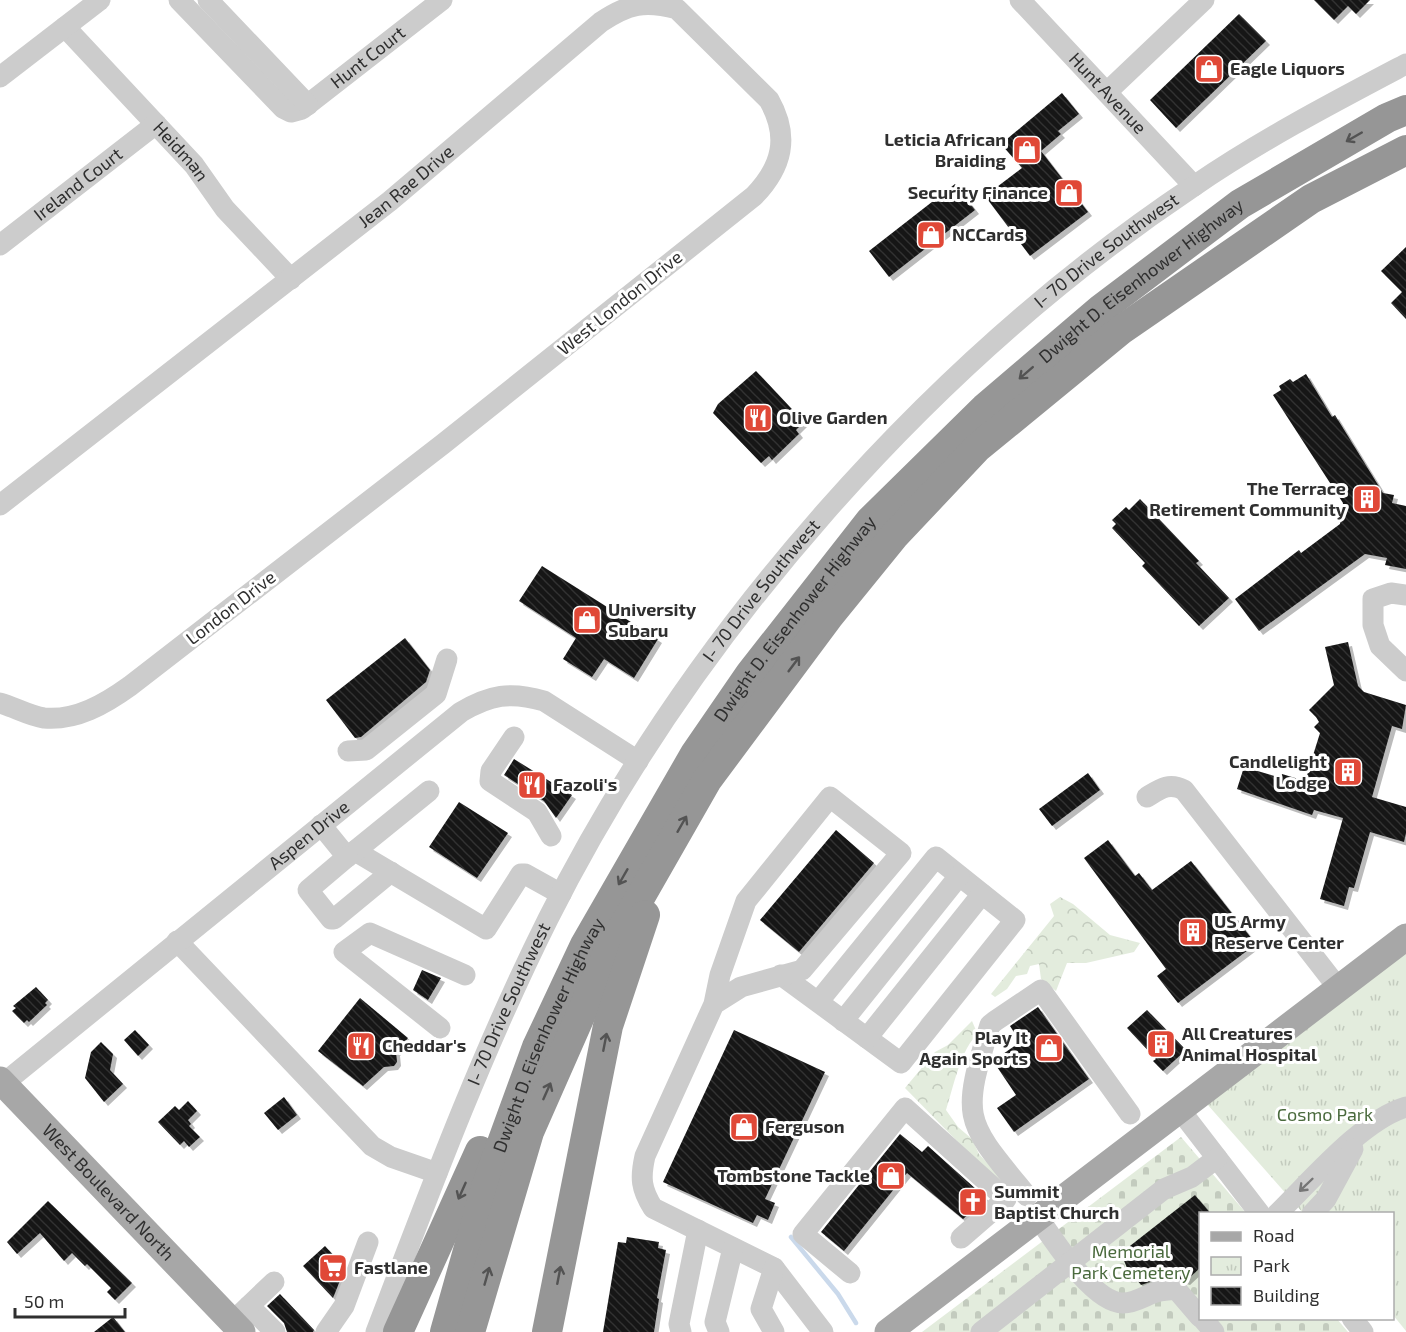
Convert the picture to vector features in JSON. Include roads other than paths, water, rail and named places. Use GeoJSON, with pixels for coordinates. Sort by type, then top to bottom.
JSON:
{"type":"FeatureCollection","features":[{"type":"Feature","properties":{"kind":"highway","name":"Dwight D. Eisenhower Highway"},"geometry":{"type":"LineString","coordinates":[[445,1332],[486,1187],[537,1047],[585,945],[695,754],[750,674],[870,521],[986,408],[1101,309],[1240,204],[1387,118],[1406,110]]}},
{"type":"Feature","properties":{"kind":"highway","name":"Dwight D. Eisenhower Highway"},"geometry":{"type":"LineString","coordinates":[[470,1332],[529,1132],[607,955],[707,780],[830,616],[894,536],[977,448],[1121,330],[1311,199],[1406,150]]}},
{"type":"Feature","properties":{"kind":"highway"},"geometry":{"type":"LineString","coordinates":[[547,1332],[608,1026],[665,855]]}},
{"type":"Feature","properties":{"kind":"highway"},"geometry":{"type":"LineString","coordinates":[[398,1332],[514,1074],[537,1047]]}},
{"type":"Feature","properties":{"kind":"main road"},"geometry":{"type":"LineString","coordinates":[[888,1332],[1032,1206],[1180,1110],[1406,937]]}},
{"type":"Feature","properties":{"kind":"main road","name":"West Boulevard North"},"geometry":{"type":"LineString","coordinates":[[2,1081],[241,1320]]}},
{"type":"Feature","properties":{"kind":"street"},"geometry":{"type":"LineString","coordinates":[[0,77],[100,0]]}},
{"type":"Feature","properties":{"kind":"street","name":"Hunt Court"},"geometry":{"type":"LineString","coordinates":[[197,4],[233,41],[283,108],[300,109],[442,0]]}},
{"type":"Feature","properties":{"kind":"street","name":"Hunt Avenue"},"geometry":{"type":"LineString","coordinates":[[1020,0],[1194,186]]}},
{"type":"Feature","properties":{"kind":"street"},"geometry":{"type":"LineString","coordinates":[[1107,92],[1204,0]]}},
{"type":"Feature","properties":{"kind":"street","name":"Jean Rae Drive"},"geometry":{"type":"LineString","coordinates":[[0,505],[390,201],[601,22],[621,9],[640,4],[659,3],[677,9],[701,29],[769,100],[779,122],[782,148]]}},
{"type":"Feature","properties":{"kind":"street","name":"Heidman"},"geometry":{"type":"LineString","coordinates":[[65,27],[194,165],[225,209],[291,279]]}},
{"type":"Feature","properties":{"kind":"street","name":"I- 70 Drive Southwest"},"geometry":{"type":"LineString","coordinates":[[376,1332],[467,1094],[561,894],[638,761],[736,621],[804,536],[900,431],[978,356],[1041,303],[1194,186],[1308,117],[1406,64]]}},
{"type":"Feature","properties":{"kind":"street","name":"Ireland Court"},"geometry":{"type":"LineString","coordinates":[[0,245],[156,124]]}},
{"type":"Feature","properties":{"kind":"street","name":"West London Drive"},"geometry":{"type":"LineString","coordinates":[[443,444],[754,196],[778,164],[782,148]]}},
{"type":"Feature","properties":{"kind":"street","name":"London Drive"},"geometry":{"type":"LineString","coordinates":[[0,703],[44,718],[72,715],[101,707],[443,444]]}},
{"type":"Feature","properties":{"kind":"street"},"geometry":{"type":"LineString","coordinates":[[1406,595],[1391,593],[1373,599],[1373,625],[1380,646],[1406,671]]}},
{"type":"Feature","properties":{"kind":"street"},"geometry":{"type":"LineString","coordinates":[[348,751],[366,750],[436,694],[447,659]]}},
{"type":"Feature","properties":{"kind":"street"},"geometry":{"type":"LineString","coordinates":[[436,694],[455,717]]}},
{"type":"Feature","properties":{"kind":"street","name":"Aspen Drive"},"geometry":{"type":"LineString","coordinates":[[2,1081],[455,717],[482,699],[503,695],[527,696],[544,701],[638,761]]}},
{"type":"Feature","properties":{"kind":"street"},"geometry":{"type":"LineString","coordinates":[[514,737],[491,771],[490,781],[537,812],[551,836]]}},
{"type":"Feature","properties":{"kind":"street"},"geometry":{"type":"LineString","coordinates":[[1147,797],[1163,787],[1175,785],[1184,790],[1339,989]]}},
{"type":"Feature","properties":{"kind":"street"},"geometry":{"type":"LineString","coordinates":[[391,872],[334,919],[331,919],[308,890],[429,791]]}},
{"type":"Feature","properties":{"kind":"street"},"geometry":{"type":"LineString","coordinates":[[714,1004],[741,987],[802,970],[901,853],[830,796],[746,901],[720,975],[714,1004],[645,1156],[640,1177],[643,1191],[653,1208],[774,1268],[819,1331]]}},
{"type":"Feature","properties":{"kind":"street"},"geometry":{"type":"LineString","coordinates":[[321,825],[351,854],[391,872],[486,928],[520,874],[525,874],[561,894]]}},
{"type":"Feature","properties":{"kind":"street"},"geometry":{"type":"LineString","coordinates":[[781,975],[901,1063],[1015,920],[936,857],[818,1002]]}},
{"type":"Feature","properties":{"kind":"street"},"geometry":{"type":"LineString","coordinates":[[843,1021],[959,876]]}},
{"type":"Feature","properties":{"kind":"street"},"geometry":{"type":"LineString","coordinates":[[867,1038],[982,894]]}},
{"type":"Feature","properties":{"kind":"street"},"geometry":{"type":"LineString","coordinates":[[440,1028],[344,952],[370,933],[465,975]]}},
{"type":"Feature","properties":{"kind":"street"},"geometry":{"type":"LineString","coordinates":[[177,941],[372,1146],[391,1157],[437,1173]]}},
{"type":"Feature","properties":{"kind":"street"},"geometry":{"type":"LineString","coordinates":[[1130,1114],[1041,990],[990,1025],[972,1087],[972,1119],[977,1132],[1032,1206],[1068,1262],[1096,1290],[1120,1304],[1135,1301],[1156,1292],[1176,1290],[1199,1316]]}},
{"type":"Feature","properties":{"kind":"street"},"geometry":{"type":"LineString","coordinates":[[1279,1212],[1364,1130],[1389,1112],[1406,1107]]}},
{"type":"Feature","properties":{"kind":"street"},"geometry":{"type":"LineString","coordinates":[[850,1273],[803,1234],[904,1108],[1006,1199],[961,1238]]}},
{"type":"Feature","properties":{"kind":"street"},"geometry":{"type":"LineString","coordinates":[[1180,1110],[1258,1212]]}},
{"type":"Feature","properties":{"kind":"street"},"geometry":{"type":"LineString","coordinates":[[1314,1212],[1326,1199],[1364,1130]]}},
{"type":"Feature","properties":{"kind":"street"},"geometry":{"type":"LineString","coordinates":[[981,1332],[1164,1189],[1192,1177],[1217,1158]]}},
{"type":"Feature","properties":{"kind":"street"},"geometry":{"type":"LineString","coordinates":[[679,1331],[698,1230]]}},
{"type":"Feature","properties":{"kind":"street"},"geometry":{"type":"LineString","coordinates":[[326,1332],[344,1306],[368,1242]]}},
{"type":"Feature","properties":{"kind":"street"},"geometry":{"type":"LineString","coordinates":[[719,1332],[715,1322],[733,1248]]}},
{"type":"Feature","properties":{"kind":"street"},"geometry":{"type":"LineString","coordinates":[[774,1268],[761,1309],[774,1332]]}},
{"type":"Feature","properties":{"kind":"street"},"geometry":{"type":"LineString","coordinates":[[274,1282],[241,1320],[275,1332]]}},
{"type":"Feature","properties":{"kind":"street"},"geometry":{"type":"LineString","coordinates":[[1203,1320],[1214,1332]]}},
{"type":"Feature","properties":{"kind":"street"},"geometry":{"type":"LineString","coordinates":[[1354,1320],[1364,1332]]}},
{"type":"Feature","properties":{"kind":"waterway"},"geometry":{"type":"LineString","coordinates":[[791,1237],[838,1294],[856,1323]]}},
{"type":"Feature","properties":{"kind":"place","name":"Eagle Liquors"},"geometry":{"type":"Point","coordinates":[1209,69]}},
{"type":"Feature","properties":{"kind":"place","name":"Leticia African Braiding"},"geometry":{"type":"Point","coordinates":[1027,150]}},
{"type":"Feature","properties":{"kind":"place","name":"Security Finance"},"geometry":{"type":"Point","coordinates":[1069,193]}},
{"type":"Feature","properties":{"kind":"place","name":"NCCards"},"geometry":{"type":"Point","coordinates":[931,235]}},
{"type":"Feature","properties":{"kind":"place","name":"Olive Garden"},"geometry":{"type":"Point","coordinates":[758,418]}},
{"type":"Feature","properties":{"kind":"place","name":"The Terrace Retirement Community"},"geometry":{"type":"Point","coordinates":[1367,499]}},
{"type":"Feature","properties":{"kind":"place","name":"University Subaru"},"geometry":{"type":"Point","coordinates":[587,620]}},
{"type":"Feature","properties":{"kind":"place","name":"Candlelight Lodge"},"geometry":{"type":"Point","coordinates":[1348,772]}},
{"type":"Feature","properties":{"kind":"place","name":"Fazoli's"},"geometry":{"type":"Point","coordinates":[532,785]}},
{"type":"Feature","properties":{"kind":"place","name":"US Army Reserve Center"},"geometry":{"type":"Point","coordinates":[1193,932]}},
{"type":"Feature","properties":{"kind":"place","name":"All Creatures Animal Hospital"},"geometry":{"type":"Point","coordinates":[1161,1044]}},
{"type":"Feature","properties":{"kind":"place","name":"Cheddar's"},"geometry":{"type":"Point","coordinates":[361,1046]}},
{"type":"Feature","properties":{"kind":"place","name":"Play It Again Sports"},"geometry":{"type":"Point","coordinates":[1049,1048]}},
{"type":"Feature","properties":{"kind":"place","name":"Ferguson"},"geometry":{"type":"Point","coordinates":[744,1127]}},
{"type":"Feature","properties":{"kind":"place","name":"Tombstone Tackle"},"geometry":{"type":"Point","coordinates":[891,1176]}},
{"type":"Feature","properties":{"kind":"place","name":"Summit Baptist Church"},"geometry":{"type":"Point","coordinates":[973,1202]}},
{"type":"Feature","properties":{"kind":"place","name":"Fastlane"},"geometry":{"type":"Point","coordinates":[333,1268]}},
{"type":"Feature","properties":{"kind":"park label","name":"Cosmo Park"},"geometry":{"type":"Point","coordinates":[1325,1115]}},
{"type":"Feature","properties":{"kind":"park label","name":"Memorial Park Cemetery"},"geometry":{"type":"Point","coordinates":[1131,1262]}}]}
